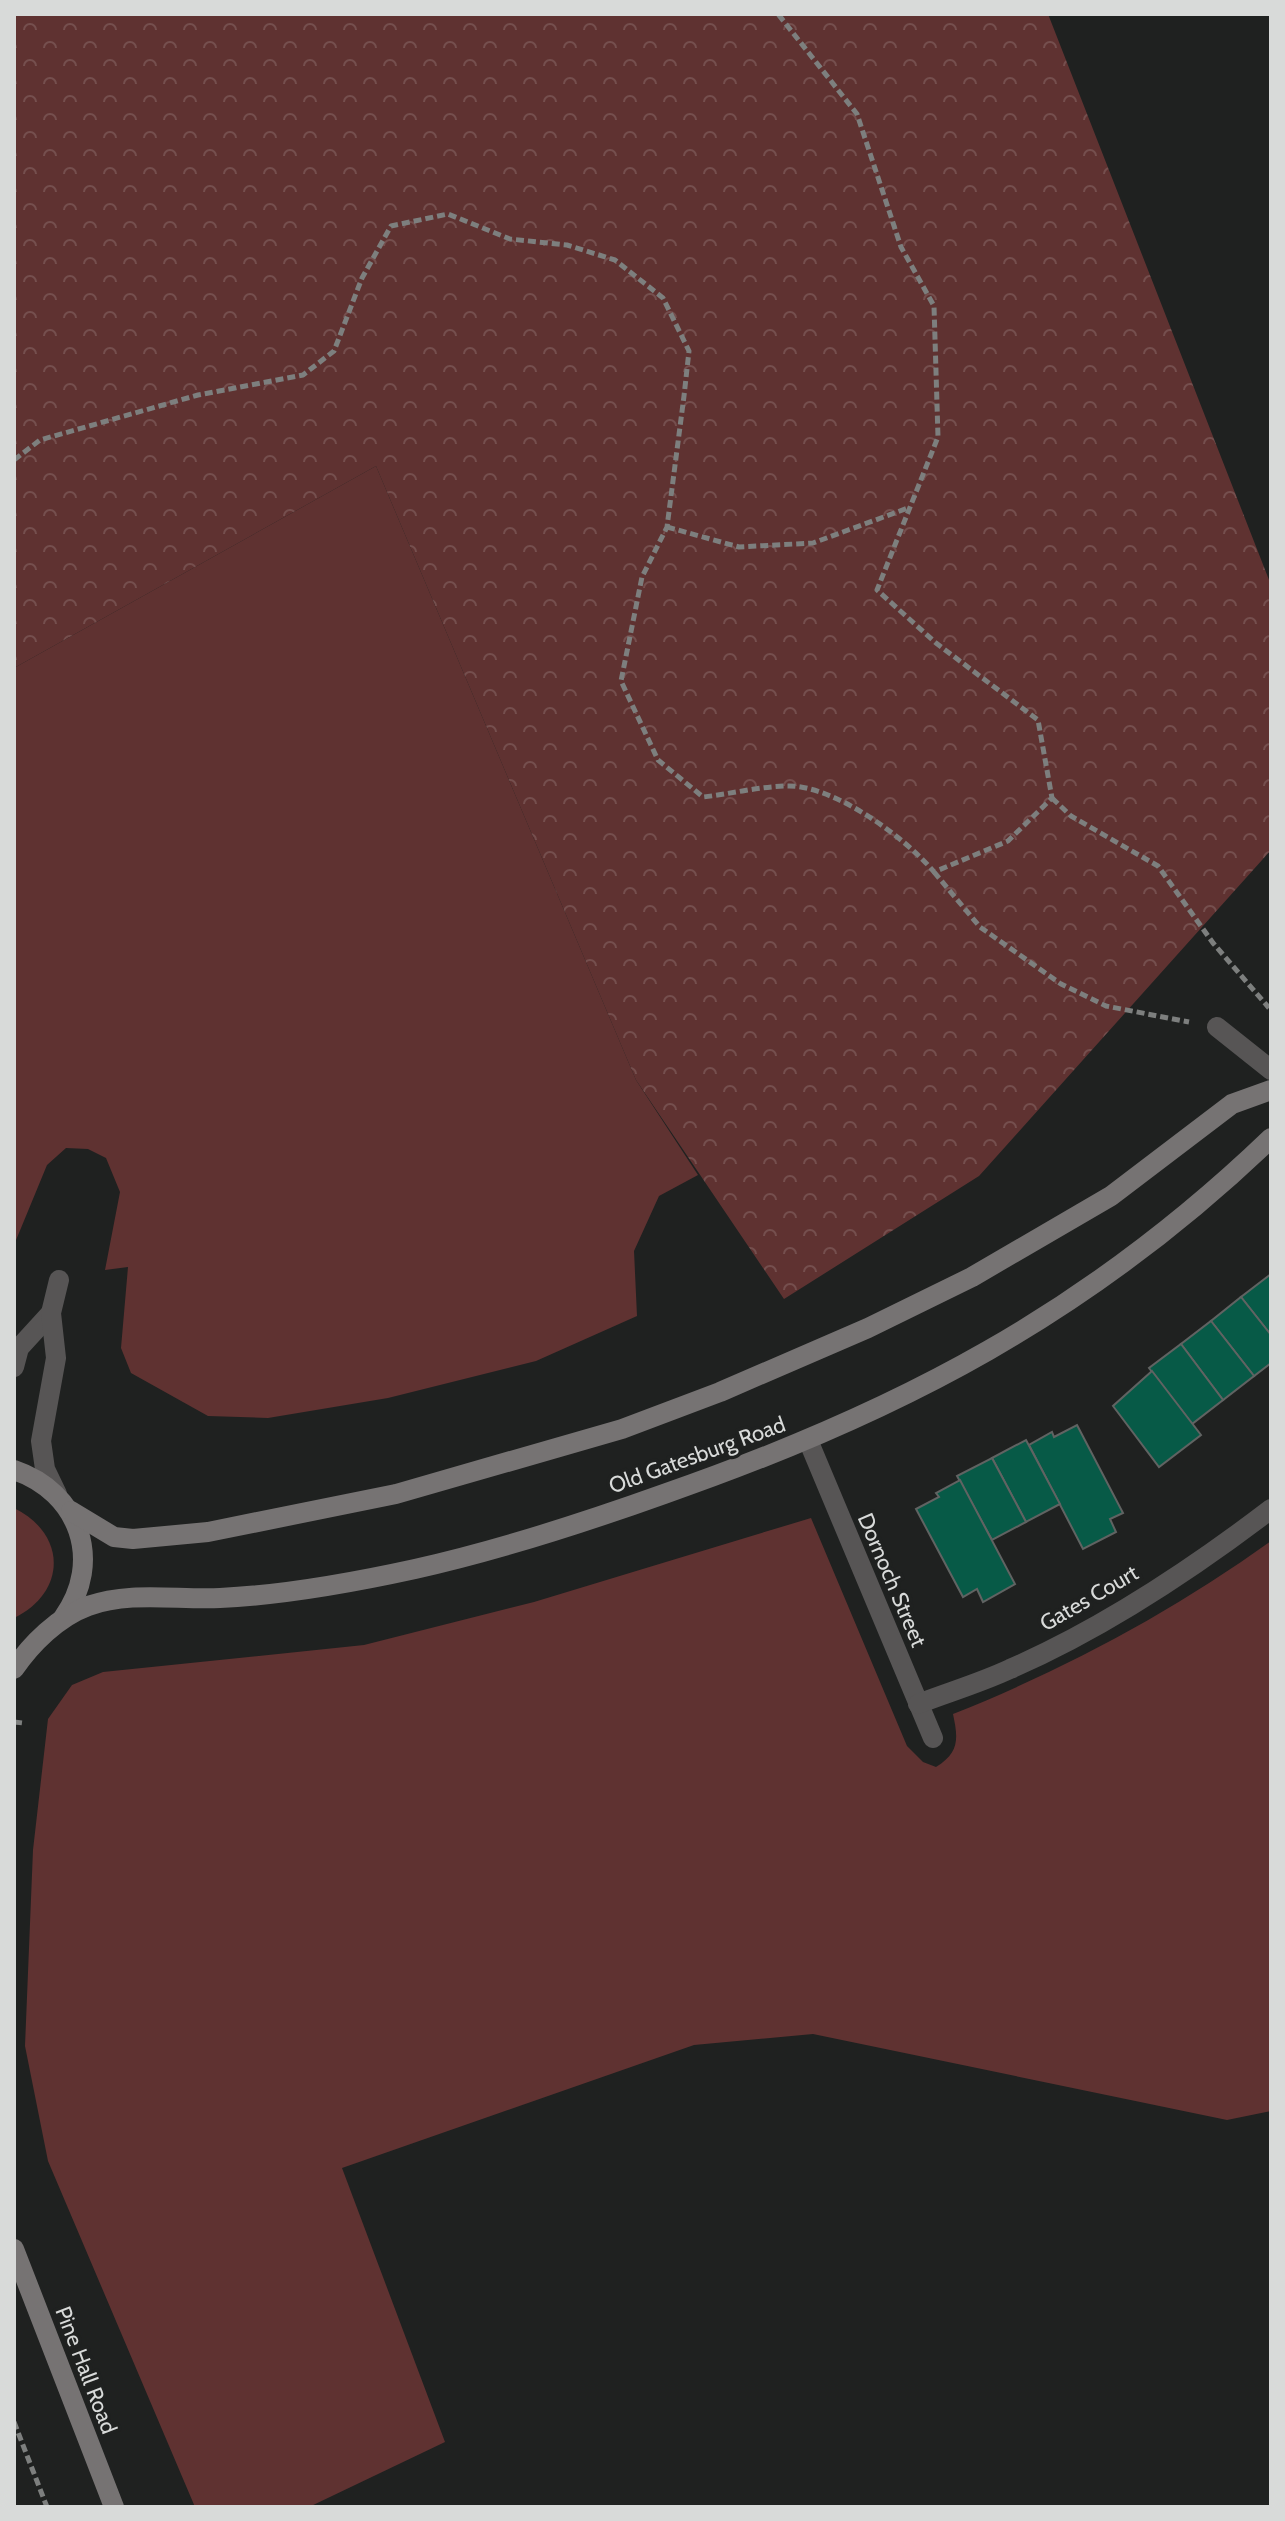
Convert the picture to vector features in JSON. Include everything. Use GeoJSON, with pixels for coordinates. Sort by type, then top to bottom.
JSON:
{"type":"FeatureCollection","features":[{"type":"Feature","properties":{"kind":"street"},"geometry":{"type":"LineString","coordinates":[[1217,1027],[1271,1070]]}},
{"type":"Feature","properties":{"kind":"street"},"geometry":{"type":"LineString","coordinates":[[71,1511],[114,1537],[133,1539],[208,1532],[396,1494],[622,1429],[720,1392],[841,1340],[972,1277],[1111,1196],[1232,1104],[1271,1090]]}},
{"type":"Feature","properties":{"kind":"street","name":"Old Gatesburg Road"},"geometry":{"type":"LineString","coordinates":[[14,1648],[106,1600],[278,1593],[342,1585],[449,1561],[585,1522],[749,1465],[974,1360],[1077,1298],[1200,1204],[1271,1138]]}},
{"type":"Feature","properties":{"kind":"street"},"geometry":{"type":"LineString","coordinates":[[57,1494],[45,1469],[41,1441],[56,1358],[51,1313],[59,1280]]}},
{"type":"Feature","properties":{"kind":"street"},"geometry":{"type":"LineString","coordinates":[[14,1367],[19,1348],[51,1313]]}},
{"type":"Feature","properties":{"kind":"street","name":"Dornoch Street"},"geometry":{"type":"LineString","coordinates":[[808,1440],[933,1738]]}},
{"type":"Feature","properties":{"kind":"street"},"geometry":{"type":"LineString","coordinates":[[14,1470],[44,1483],[71,1511],[79,1529],[84,1568],[81,1587],[53,1627],[14,1669]]}},
{"type":"Feature","properties":{"kind":"street","name":"Gates Court"},"geometry":{"type":"LineString","coordinates":[[918,1704],[1011,1669],[1104,1620],[1225,1544],[1271,1509]]}},
{"type":"Feature","properties":{"kind":"street","name":"Pine Hall Road"},"geometry":{"type":"LineString","coordinates":[[14,2249],[114,2507]]}},
{"type":"Feature","properties":{"kind":"path"},"geometry":{"type":"LineString","coordinates":[[778,14],[857,114],[901,247],[934,306],[938,437],[877,590],[936,643],[1038,720],[1052,798],[1071,816],[1158,866],[1213,943],[1269,1008]]}},
{"type":"Feature","properties":{"kind":"path"},"geometry":{"type":"LineString","coordinates":[[14,460],[40,440],[198,395],[303,375],[334,351],[362,278],[391,226],[448,214],[510,239],[567,245],[615,260],[663,298],[689,351],[667,527],[642,577],[621,681],[658,760],[703,797],[790,786],[829,796],[881,825],[921,856],[980,927],[1061,984],[1106,1006],[1217,1027]]}},
{"type":"Feature","properties":{"kind":"path"},"geometry":{"type":"LineString","coordinates":[[667,527],[739,547],[813,543],[908,508]]}},
{"type":"Feature","properties":{"kind":"path"},"geometry":{"type":"LineString","coordinates":[[934,872],[1008,841],[1052,798]]}},
{"type":"Feature","properties":{"kind":"path"},"geometry":{"type":"LineString","coordinates":[[14,1722],[23,1723]]}},
{"type":"Feature","properties":{"kind":"path"},"geometry":{"type":"LineString","coordinates":[[14,2422],[47,2507]]}},
{"type":"Feature","properties":{"kind":"green space"},"geometry":{"type":"Polygon","coordinates":[[[14,14],[1048,14],[1271,585],[1271,850],[979,1176],[784,1299],[636,1080],[376,466],[14,668],[14,14]]]}},
{"type":"Feature","properties":{"kind":"green space"},"geometry":{"type":"Polygon","coordinates":[[[376,466],[636,1080],[698,1175],[659,1196],[634,1251],[637,1316],[536,1361],[388,1398],[268,1418],[208,1416],[131,1373],[121,1348],[128,1267],[105,1270],[120,1192],[106,1158],[88,1149],[66,1148],[47,1165],[14,1245],[14,668],[376,466]]]}},
{"type":"Feature","properties":{"kind":"green space"},"geometry":{"type":"Polygon","coordinates":[[[14,1508],[44,1532],[54,1563],[44,1594],[14,1618],[14,1508]]]}},
{"type":"Feature","properties":{"kind":"green space"},"geometry":{"type":"Polygon","coordinates":[[[811,1518],[907,1746],[923,1762],[936,1767],[949,1756],[955,1744],[953,1714],[1036,1678],[1117,1637],[1195,1592],[1271,1541],[1271,2111],[1227,2120],[813,2034],[694,2045],[342,2168],[445,2442],[309,2507],[195,2507],[48,2161],[25,2046],[33,1850],[48,1719],[72,1685],[103,1672],[364,1645],[534,1602],[811,1518]]]}},
{"type":"Feature","properties":{"kind":"building"},"geometry":{"type":"Polygon","coordinates":[[[1271,1274],[1271,1335],[1241,1297],[1271,1274]]]}},
{"type":"Feature","properties":{"kind":"building"},"geometry":{"type":"Polygon","coordinates":[[[1241,1297],[1271,1335],[1271,1363],[1254,1376],[1211,1321],[1241,1297]]]}},
{"type":"Feature","properties":{"kind":"building"},"geometry":{"type":"Polygon","coordinates":[[[1211,1321],[1254,1376],[1223,1400],[1181,1344],[1211,1321]]]}},
{"type":"Feature","properties":{"kind":"building"},"geometry":{"type":"Polygon","coordinates":[[[1181,1344],[1223,1400],[1192,1424],[1149,1368],[1181,1344]]]}},
{"type":"Feature","properties":{"kind":"building"},"geometry":{"type":"Polygon","coordinates":[[[1152,1371],[1201,1435],[1159,1467],[1113,1406],[1152,1371]]]}},
{"type":"Feature","properties":{"kind":"building"},"geometry":{"type":"Polygon","coordinates":[[[1077,1425],[1123,1513],[1110,1519],[1116,1532],[1083,1549],[1029,1445],[1052,1432],[1054,1437],[1077,1425]]]}},
{"type":"Feature","properties":{"kind":"building"},"geometry":{"type":"Polygon","coordinates":[[[1026,1440],[1060,1504],[1026,1522],[992,1458],[1026,1440]]]}},
{"type":"Feature","properties":{"kind":"building"},"geometry":{"type":"Polygon","coordinates":[[[992,1458],[1026,1522],[992,1540],[957,1476],[992,1458]]]}},
{"type":"Feature","properties":{"kind":"building"},"geometry":{"type":"Polygon","coordinates":[[[960,1480],[1015,1584],[983,1602],[977,1589],[963,1597],[916,1509],[939,1497],[936,1493],[960,1480]]]}}]}
